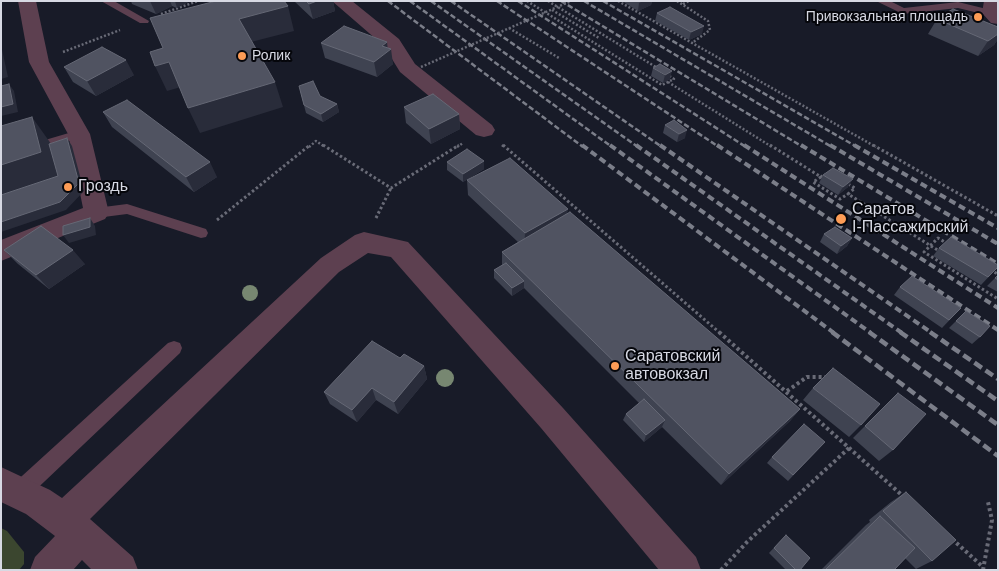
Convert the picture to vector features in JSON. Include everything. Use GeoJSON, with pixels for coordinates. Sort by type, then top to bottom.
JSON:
{"type":"FeatureCollection","features":[{"type":"Feature","properties":{"kind":"street"},"geometry":{"type":"LineString","coordinates":[[1,251],[96,214],[79,134],[39,62],[27,1]]}},
{"type":"Feature","properties":{"kind":"street"},"geometry":{"type":"LineString","coordinates":[[341,1],[392,43],[408,68],[484,130]]}},
{"type":"Feature","properties":{"kind":"street"},"geometry":{"type":"LineString","coordinates":[[48,570],[73,528],[330,265],[364,242],[399,250],[552,418],[683,570]]}},
{"type":"Feature","properties":{"kind":"street"},"geometry":{"type":"LineString","coordinates":[[10,488],[38,502],[73,528],[120,570]]}},
{"type":"Feature","properties":{"kind":"lane"},"geometry":{"type":"LineString","coordinates":[[106,1],[144,21]]}},
{"type":"Feature","properties":{"kind":"lane"},"geometry":{"type":"LineString","coordinates":[[881,1],[903,11],[958,5],[995,8]]}},
{"type":"Feature","properties":{"kind":"lane"},"geometry":{"type":"LineString","coordinates":[[1,157],[79,134]]}},
{"type":"Feature","properties":{"kind":"lane"},"geometry":{"type":"LineString","coordinates":[[96,214],[128,209],[200,233]]}},
{"type":"Feature","properties":{"kind":"lane"},"geometry":{"type":"LineString","coordinates":[[10,488],[174,348]]}},
{"type":"Feature","properties":{"kind":"path"},"geometry":{"type":"LineString","coordinates":[[527,1],[662,85],[674,79],[668,74]]}},
{"type":"Feature","properties":{"kind":"path"},"geometry":{"type":"LineString","coordinates":[[548,1],[661,70]]}},
{"type":"Feature","properties":{"kind":"path"},"geometry":{"type":"LineString","coordinates":[[420,67],[571,1]]}},
{"type":"Feature","properties":{"kind":"path"},"geometry":{"type":"LineString","coordinates":[[618,1],[998,216]]}},
{"type":"Feature","properties":{"kind":"path"},"geometry":{"type":"LineString","coordinates":[[677,1],[708,21],[710,30],[692,43]]}},
{"type":"Feature","properties":{"kind":"path"},"geometry":{"type":"LineString","coordinates":[[682,5],[689,1]]}},
{"type":"Feature","properties":{"kind":"path"},"geometry":{"type":"LineString","coordinates":[[552,10],[599,38]]}},
{"type":"Feature","properties":{"kind":"path"},"geometry":{"type":"LineString","coordinates":[[509,28],[559,58]]}},
{"type":"Feature","properties":{"kind":"path"},"geometry":{"type":"LineString","coordinates":[[668,82],[821,176]]}},
{"type":"Feature","properties":{"kind":"path"},"geometry":{"type":"LineString","coordinates":[[364,242],[391,188],[484,130],[787,391],[909,501]]}},
{"type":"Feature","properties":{"kind":"path"},"geometry":{"type":"LineString","coordinates":[[200,233],[316,142],[391,188]]}},
{"type":"Feature","properties":{"kind":"path"},"geometry":{"type":"LineString","coordinates":[[829,172],[813,182],[840,199],[855,188],[842,180]]}},
{"type":"Feature","properties":{"kind":"path"},"geometry":{"type":"LineString","coordinates":[[848,194],[939,251]]}},
{"type":"Feature","properties":{"kind":"path"},"geometry":{"type":"LineString","coordinates":[[953,247],[938,238],[924,252],[998,299]]}},
{"type":"Feature","properties":{"kind":"path"},"geometry":{"type":"LineString","coordinates":[[983,265],[998,274]]}},
{"type":"Feature","properties":{"kind":"path"},"geometry":{"type":"LineString","coordinates":[[787,391],[807,377],[826,376],[833,382]]}},
{"type":"Feature","properties":{"kind":"path"},"geometry":{"type":"LineString","coordinates":[[721,570],[747,542],[849,448]]}},
{"type":"Feature","properties":{"kind":"path"},"geometry":{"type":"LineString","coordinates":[[983,568],[992,520],[988,502]]}},
{"type":"Feature","properties":{"kind":"path"},"geometry":{"type":"LineString","coordinates":[[946,534],[983,568]]}},
{"type":"Feature","properties":{"kind":"green space"},"geometry":{"type":"Polygon","coordinates":[[[1,528],[7,531],[24,552],[24,564],[19,570],[1,570],[1,528]]]}},
{"type":"Feature","properties":{"kind":"building"},"geometry":{"type":"Polygon","coordinates":[[[216,1],[284,1],[288,6],[239,19],[275,82],[188,108],[169,62],[155,66],[150,52],[163,48],[150,18],[216,1]]]}},
{"type":"Feature","properties":{"kind":"building"},"geometry":{"type":"Polygon","coordinates":[[[306,1],[317,1],[309,4],[306,1]]]}},
{"type":"Feature","properties":{"kind":"building"},"geometry":{"type":"Polygon","coordinates":[[[670,7],[704,26],[691,32],[657,13],[670,7]]]}},
{"type":"Feature","properties":{"kind":"building"},"geometry":{"type":"Polygon","coordinates":[[[953,9],[998,27],[998,34],[988,41],[937,19],[953,9]]]}},
{"type":"Feature","properties":{"kind":"building"},"geometry":{"type":"Polygon","coordinates":[[[344,26],[387,42],[382,46],[391,49],[374,62],[321,43],[344,26]]]}},
{"type":"Feature","properties":{"kind":"building"},"geometry":{"type":"Polygon","coordinates":[[[102,47],[126,60],[87,81],[64,67],[102,47]]]}},
{"type":"Feature","properties":{"kind":"building"},"geometry":{"type":"Polygon","coordinates":[[[660,64],[672,71],[665,75],[653,68],[660,64]]]}},
{"type":"Feature","properties":{"kind":"building"},"geometry":{"type":"Polygon","coordinates":[[[313,81],[320,96],[337,104],[321,114],[304,105],[299,86],[313,81]]]}},
{"type":"Feature","properties":{"kind":"building"},"geometry":{"type":"Polygon","coordinates":[[[9,84],[13,104],[1,107],[1,86],[9,84]]]}},
{"type":"Feature","properties":{"kind":"building"},"geometry":{"type":"Polygon","coordinates":[[[433,94],[459,114],[429,129],[404,107],[433,94]]]}},
{"type":"Feature","properties":{"kind":"building"},"geometry":{"type":"Polygon","coordinates":[[[127,100],[210,162],[186,177],[103,112],[127,100]]]}},
{"type":"Feature","properties":{"kind":"building"},"geometry":{"type":"Polygon","coordinates":[[[32,117],[41,152],[1,165],[1,126],[32,117]]]}},
{"type":"Feature","properties":{"kind":"building"},"geometry":{"type":"Polygon","coordinates":[[[674,120],[687,130],[679,134],[665,125],[674,120]]]}},
{"type":"Feature","properties":{"kind":"building","name":"Гроздь"},"geometry":{"type":"Polygon","coordinates":[[[67,138],[79,183],[60,202],[1,222],[1,195],[58,176],[49,144],[67,138]]]}},
{"type":"Feature","properties":{"kind":"building"},"geometry":{"type":"Polygon","coordinates":[[[467,149],[484,161],[463,174],[447,162],[467,149]]]}},
{"type":"Feature","properties":{"kind":"building"},"geometry":{"type":"Polygon","coordinates":[[[510,158],[568,209],[525,233],[467,180],[510,158]]]}},
{"type":"Feature","properties":{"kind":"building"},"geometry":{"type":"Polygon","coordinates":[[[833,168],[853,179],[843,187],[823,175],[833,168]]]}},
{"type":"Feature","properties":{"kind":"building"},"geometry":{"type":"Polygon","coordinates":[[[570,212],[800,409],[729,474],[502,252],[570,212]]]}},
{"type":"Feature","properties":{"kind":"building"},"geometry":{"type":"Polygon","coordinates":[[[90,218],[90,227],[63,235],[63,226],[90,218]]]}},
{"type":"Feature","properties":{"kind":"building"},"geometry":{"type":"Polygon","coordinates":[[[41,226],[73,250],[36,275],[4,250],[41,226]]]}},
{"type":"Feature","properties":{"kind":"building"},"geometry":{"type":"Polygon","coordinates":[[[835,227],[852,238],[841,246],[824,234],[835,227]]]}},
{"type":"Feature","properties":{"kind":"building"},"geometry":{"type":"Polygon","coordinates":[[[951,237],[998,265],[998,267],[988,277],[939,248],[951,237]]]}},
{"type":"Feature","properties":{"kind":"building"},"geometry":{"type":"Polygon","coordinates":[[[506,263],[524,281],[512,288],[494,270],[506,263]]]}},
{"type":"Feature","properties":{"kind":"building"},"geometry":{"type":"Polygon","coordinates":[[[912,276],[961,308],[949,320],[900,287],[912,276]]]}},
{"type":"Feature","properties":{"kind":"building"},"geometry":{"type":"Polygon","coordinates":[[[966,311],[990,326],[980,337],[956,321],[966,311]]]}},
{"type":"Feature","properties":{"kind":"building"},"geometry":{"type":"Polygon","coordinates":[[[372,341],[400,358],[404,354],[424,366],[394,402],[372,388],[352,410],[324,392],[372,341]]]}},
{"type":"Feature","properties":{"kind":"building"},"geometry":{"type":"Polygon","coordinates":[[[833,368],[880,404],[861,425],[813,388],[833,368]]]}},
{"type":"Feature","properties":{"kind":"building"},"geometry":{"type":"Polygon","coordinates":[[[898,393],[926,414],[893,450],[865,426],[898,393]]]}},
{"type":"Feature","properties":{"kind":"building"},"geometry":{"type":"Polygon","coordinates":[[[644,399],[665,420],[646,435],[626,414],[644,399]]]}},
{"type":"Feature","properties":{"kind":"building"},"geometry":{"type":"Polygon","coordinates":[[[804,424],[825,442],[793,475],[772,457],[804,424]]]}},
{"type":"Feature","properties":{"kind":"building"},"geometry":{"type":"Polygon","coordinates":[[[906,492],[956,540],[932,561],[883,511],[906,492]]]}},
{"type":"Feature","properties":{"kind":"building"},"geometry":{"type":"Polygon","coordinates":[[[880,516],[915,548],[894,570],[825,570],[880,516]]]}},
{"type":"Feature","properties":{"kind":"building"},"geometry":{"type":"Polygon","coordinates":[[[786,535],[810,558],[800,570],[796,570],[774,548],[786,535]]]}},
{"type":"Feature","properties":{"kind":"railway"},"geometry":{"type":"LineString","coordinates":[[388,1],[583,147]]}},
{"type":"Feature","properties":{"kind":"railway"},"geometry":{"type":"LineString","coordinates":[[410,1],[612,147]]}},
{"type":"Feature","properties":{"kind":"railway"},"geometry":{"type":"LineString","coordinates":[[431,1],[638,147]]}},
{"type":"Feature","properties":{"kind":"railway"},"geometry":{"type":"LineString","coordinates":[[451,1],[662,147]]}},
{"type":"Feature","properties":{"kind":"railway"},"geometry":{"type":"LineString","coordinates":[[497,1],[719,147]]}},
{"type":"Feature","properties":{"kind":"railway"},"geometry":{"type":"LineString","coordinates":[[518,1],[746,147]]}},
{"type":"Feature","properties":{"kind":"railway"},"geometry":{"type":"LineString","coordinates":[[561,1],[803,147]]}},
{"type":"Feature","properties":{"kind":"railway"},"geometry":{"type":"LineString","coordinates":[[584,1],[832,147]]}},
{"type":"Feature","properties":{"kind":"railway"},"geometry":{"type":"LineString","coordinates":[[603,1],[857,147]]}},
{"type":"Feature","properties":{"kind":"railway"},"geometry":{"type":"LineString","coordinates":[[582,145],[834,333]]}},
{"type":"Feature","properties":{"kind":"railway"},"geometry":{"type":"LineString","coordinates":[[610,145],[871,333]]}},
{"type":"Feature","properties":{"kind":"railway"},"geometry":{"type":"LineString","coordinates":[[636,145],[902,333]]}},
{"type":"Feature","properties":{"kind":"railway"},"geometry":{"type":"LineString","coordinates":[[660,145],[932,333]]}},
{"type":"Feature","properties":{"kind":"railway"},"geometry":{"type":"LineString","coordinates":[[717,145],[998,330]]}},
{"type":"Feature","properties":{"kind":"railway"},"geometry":{"type":"LineString","coordinates":[[744,145],[998,308]]}},
{"type":"Feature","properties":{"kind":"railway"},"geometry":{"type":"LineString","coordinates":[[801,145],[998,264]]}},
{"type":"Feature","properties":{"kind":"railway"},"geometry":{"type":"LineString","coordinates":[[830,145],[998,244]]}},
{"type":"Feature","properties":{"kind":"railway"},"geometry":{"type":"LineString","coordinates":[[854,145],[998,228]]}},
{"type":"Feature","properties":{"kind":"railway"},"geometry":{"type":"LineString","coordinates":[[832,332],[998,456]]}},
{"type":"Feature","properties":{"kind":"railway"},"geometry":{"type":"LineString","coordinates":[[869,332],[998,425]]}},
{"type":"Feature","properties":{"kind":"railway"},"geometry":{"type":"LineString","coordinates":[[900,332],[998,401]]}},
{"type":"Feature","properties":{"kind":"railway"},"geometry":{"type":"LineString","coordinates":[[930,332],[998,379]]}},
{"type":"Feature","properties":{"kind":"place","name":"Привокзальная площадь"},"geometry":{"type":"Point","coordinates":[978,17]}},
{"type":"Feature","properties":{"kind":"place","name":"Ролик"},"geometry":{"type":"Point","coordinates":[242,56]}},
{"type":"Feature","properties":{"kind":"place","name":"Гроздь"},"geometry":{"type":"Point","coordinates":[68,187]}},
{"type":"Feature","properties":{"kind":"place","name":"Саратов I-Пассажирский"},"geometry":{"type":"Point","coordinates":[841,219]}},
{"type":"Feature","properties":{"kind":"place","name":"Саратовский автовокзал"},"geometry":{"type":"Point","coordinates":[615,366]}}]}
